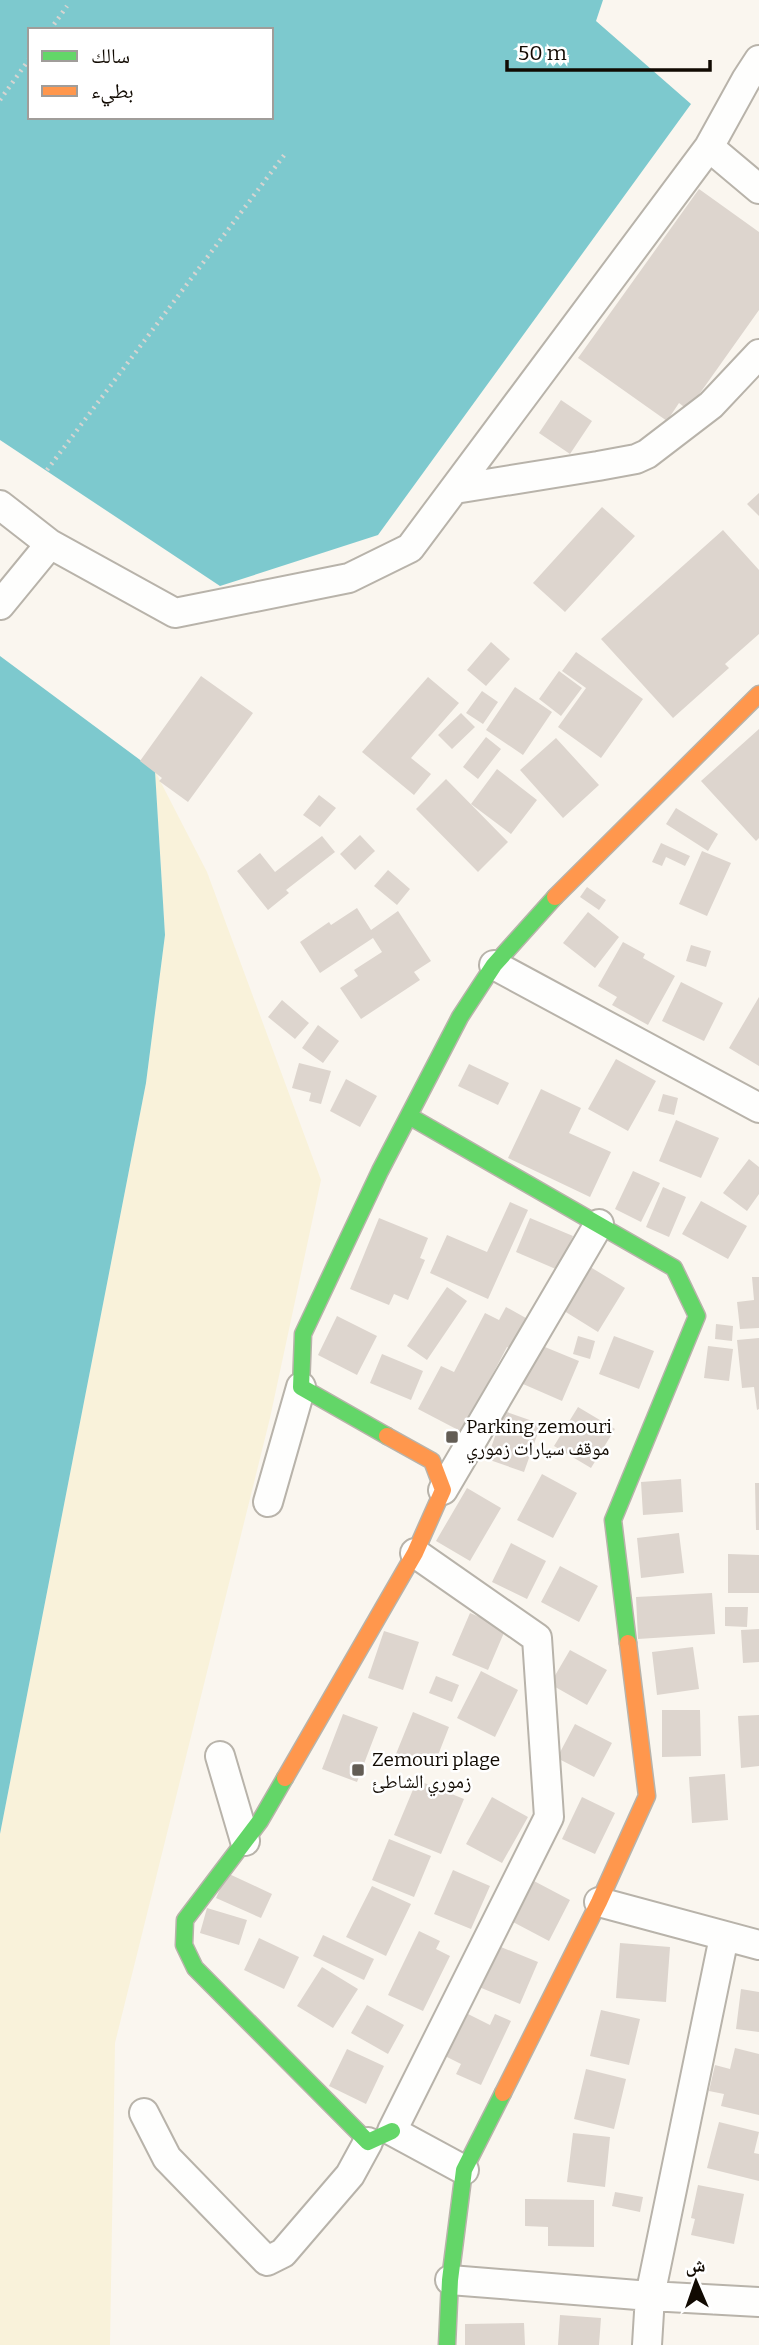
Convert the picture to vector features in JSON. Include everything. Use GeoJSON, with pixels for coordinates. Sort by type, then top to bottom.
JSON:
{"type":"FeatureCollection","features":[{"type":"Feature","properties":{"kind":"street"},"geometry":{"type":"LineString","coordinates":[[0,505],[50,544],[175,613],[349,578],[410,548],[709,147],[759,60]]}},
{"type":"Feature","properties":{"kind":"street"},"geometry":{"type":"LineString","coordinates":[[709,147],[759,189]]}},
{"type":"Feature","properties":{"kind":"street"},"geometry":{"type":"LineString","coordinates":[[455,489],[610,464],[647,454],[711,405],[759,354]]}},
{"type":"Feature","properties":{"kind":"street"},"geometry":{"type":"LineString","coordinates":[[0,605],[50,544]]}},
{"type":"Feature","properties":{"kind":"street"},"geometry":{"type":"LineString","coordinates":[[268,1502],[302,1387],[303,1334],[380,1171],[460,1017],[494,965],[537,915],[759,694]]}},
{"type":"Feature","properties":{"kind":"street"},"geometry":{"type":"LineString","coordinates":[[494,965],[759,1108]]}},
{"type":"Feature","properties":{"kind":"street"},"geometry":{"type":"LineString","coordinates":[[410,1116],[674,1268],[697,1316],[613,1520],[647,1796],[599,1902],[464,2170],[450,2280],[447,2345]]}},
{"type":"Feature","properties":{"kind":"street"},"geometry":{"type":"LineString","coordinates":[[464,2170],[380,2136],[195,1968],[184,1945],[185,1920],[267,1809],[415,1553],[443,1490],[598,1224]]}},
{"type":"Feature","properties":{"kind":"street"},"geometry":{"type":"LineString","coordinates":[[302,1387],[432,1461],[443,1490]]}},
{"type":"Feature","properties":{"kind":"street"},"geometry":{"type":"LineString","coordinates":[[144,2113],[167,2158],[267,2261],[283,2253],[380,2136],[548,1817],[537,1638],[415,1553]]}},
{"type":"Feature","properties":{"kind":"street"},"geometry":{"type":"LineString","coordinates":[[220,1756],[245,1841]]}},
{"type":"Feature","properties":{"kind":"street"},"geometry":{"type":"LineString","coordinates":[[599,1902],[759,1945]]}},
{"type":"Feature","properties":{"kind":"street"},"geometry":{"type":"LineString","coordinates":[[647,2345],[650,2296],[724,1937]]}},
{"type":"Feature","properties":{"kind":"street"},"geometry":{"type":"LineString","coordinates":[[450,2280],[759,2302]]}},
{"type":"Feature","properties":{"kind":"path"},"geometry":{"type":"LineString","coordinates":[[51,28],[67,6]]}},
{"type":"Feature","properties":{"kind":"path"},"geometry":{"type":"LineString","coordinates":[[0,100],[28,61]]}},
{"type":"Feature","properties":{"kind":"path"},"geometry":{"type":"LineString","coordinates":[[47,471],[285,154]]}},
{"type":"Feature","properties":{"kind":"sand"},"geometry":{"type":"Polygon","coordinates":[[[155,771],[207,872],[321,1180],[270,1418],[115,2043],[110,2345],[0,2345],[0,1834],[146,1083],[165,935],[155,771]]]}},
{"type":"Feature","properties":{"kind":"water"},"geometry":{"type":"Polygon","coordinates":[[[0,0],[603,0],[596,21],[691,104],[378,535],[220,586],[0,440],[0,0]]]}},
{"type":"Feature","properties":{"kind":"water"},"geometry":{"type":"Polygon","coordinates":[[[0,656],[155,771],[165,935],[146,1083],[0,1834],[0,656]]]}},
{"type":"Feature","properties":{"kind":"building"},"geometry":{"type":"Polygon","coordinates":[[[699,189],[759,232],[759,310],[688,410],[679,403],[667,421],[578,358],[699,189]]]}},
{"type":"Feature","properties":{"kind":"building"},"geometry":{"type":"Polygon","coordinates":[[[561,400],[592,421],[570,454],[539,433],[561,400]]]}},
{"type":"Feature","properties":{"kind":"building"},"geometry":{"type":"Polygon","coordinates":[[[759,493],[759,516],[747,504],[759,493]]]}},
{"type":"Feature","properties":{"kind":"building"},"geometry":{"type":"Polygon","coordinates":[[[602,507],[635,536],[565,612],[533,583],[602,507]]]}},
{"type":"Feature","properties":{"kind":"building"},"geometry":{"type":"Polygon","coordinates":[[[723,530],[759,570],[759,634],[725,664],[729,668],[673,718],[601,639],[723,530]]]}},
{"type":"Feature","properties":{"kind":"building"},"geometry":{"type":"Polygon","coordinates":[[[491,642],[510,659],[486,686],[467,670],[491,642]]]}},
{"type":"Feature","properties":{"kind":"building"},"geometry":{"type":"Polygon","coordinates":[[[576,652],[643,699],[601,758],[558,727],[586,688],[562,671],[576,652]]]}},
{"type":"Feature","properties":{"kind":"building"},"geometry":{"type":"Polygon","coordinates":[[[559,671],[582,688],[561,716],[539,699],[559,671]]]}},
{"type":"Feature","properties":{"kind":"building"},"geometry":{"type":"Polygon","coordinates":[[[201,676],[253,713],[188,802],[159,781],[162,778],[140,761],[201,676]]]}},
{"type":"Feature","properties":{"kind":"building"},"geometry":{"type":"Polygon","coordinates":[[[428,677],[459,703],[411,758],[431,774],[414,795],[362,752],[428,677]]]}},
{"type":"Feature","properties":{"kind":"building"},"geometry":{"type":"Polygon","coordinates":[[[515,687],[552,712],[523,755],[486,730],[515,687]]]}},
{"type":"Feature","properties":{"kind":"building"},"geometry":{"type":"Polygon","coordinates":[[[482,691],[498,702],[483,724],[466,713],[482,691]]]}},
{"type":"Feature","properties":{"kind":"building"},"geometry":{"type":"Polygon","coordinates":[[[461,713],[475,727],[452,749],[438,735],[461,713]]]}},
{"type":"Feature","properties":{"kind":"building"},"geometry":{"type":"Polygon","coordinates":[[[759,729],[759,838],[756,841],[701,781],[759,729]]]}},
{"type":"Feature","properties":{"kind":"building"},"geometry":{"type":"Polygon","coordinates":[[[486,737],[501,749],[478,779],[463,767],[486,737]]]}},
{"type":"Feature","properties":{"kind":"building"},"geometry":{"type":"Polygon","coordinates":[[[556,738],[599,785],[563,818],[520,770],[556,738]]]}},
{"type":"Feature","properties":{"kind":"building"},"geometry":{"type":"Polygon","coordinates":[[[497,769],[537,800],[511,834],[471,804],[497,769]]]}},
{"type":"Feature","properties":{"kind":"building"},"geometry":{"type":"Polygon","coordinates":[[[446,779],[508,842],[478,872],[416,809],[446,779]]]}},
{"type":"Feature","properties":{"kind":"building"},"geometry":{"type":"Polygon","coordinates":[[[319,795],[336,808],[320,827],[303,815],[319,795]]]}},
{"type":"Feature","properties":{"kind":"building"},"geometry":{"type":"Polygon","coordinates":[[[676,808],[718,834],[708,851],[666,824],[676,808]]]}},
{"type":"Feature","properties":{"kind":"building"},"geometry":{"type":"Polygon","coordinates":[[[360,835],[375,851],[355,870],[340,854],[360,835]]]}},
{"type":"Feature","properties":{"kind":"building"},"geometry":{"type":"Polygon","coordinates":[[[322,836],[335,852],[286,890],[289,893],[268,910],[237,871],[260,853],[275,872],[322,836]]]}},
{"type":"Feature","properties":{"kind":"building"},"geometry":{"type":"Polygon","coordinates":[[[661,843],[690,856],[685,866],[666,857],[662,866],[652,862],[661,843]]]}},
{"type":"Feature","properties":{"kind":"building"},"geometry":{"type":"Polygon","coordinates":[[[702,851],[731,863],[707,916],[679,904],[702,851]]]}},
{"type":"Feature","properties":{"kind":"building"},"geometry":{"type":"Polygon","coordinates":[[[388,870],[410,889],[397,905],[374,886],[388,870]]]}},
{"type":"Feature","properties":{"kind":"building"},"geometry":{"type":"Polygon","coordinates":[[[587,887],[606,900],[599,910],[580,897],[587,887]]]}},
{"type":"Feature","properties":{"kind":"building"},"geometry":{"type":"Polygon","coordinates":[[[357,908],[371,930],[398,911],[431,961],[414,972],[420,980],[361,1019],[340,988],[358,976],[354,970],[382,952],[373,938],[320,973],[300,942],[329,922],[331,925],[357,908]]]}},
{"type":"Feature","properties":{"kind":"building"},"geometry":{"type":"Polygon","coordinates":[[[588,912],[619,937],[595,968],[563,943],[588,912]]]}},
{"type":"Feature","properties":{"kind":"building"},"geometry":{"type":"Polygon","coordinates":[[[623,942],[645,954],[643,958],[675,976],[648,1025],[612,1005],[617,997],[598,986],[623,942]]]}},
{"type":"Feature","properties":{"kind":"building"},"geometry":{"type":"Polygon","coordinates":[[[691,945],[711,951],[706,967],[686,961],[691,945]]]}},
{"type":"Feature","properties":{"kind":"building"},"geometry":{"type":"Polygon","coordinates":[[[681,982],[723,1003],[704,1041],[662,1021],[681,982]]]}},
{"type":"Feature","properties":{"kind":"building"},"geometry":{"type":"Polygon","coordinates":[[[759,997],[759,1066],[729,1048],[759,997]]]}},
{"type":"Feature","properties":{"kind":"building"},"geometry":{"type":"Polygon","coordinates":[[[282,1000],[309,1023],[295,1039],[268,1017],[282,1000]]]}},
{"type":"Feature","properties":{"kind":"building"},"geometry":{"type":"Polygon","coordinates":[[[318,1025],[339,1041],[323,1063],[302,1048],[318,1025]]]}},
{"type":"Feature","properties":{"kind":"building"},"geometry":{"type":"Polygon","coordinates":[[[616,1059],[656,1081],[628,1131],[588,1109],[616,1059]]]}},
{"type":"Feature","properties":{"kind":"building"},"geometry":{"type":"Polygon","coordinates":[[[299,1063],[331,1071],[321,1104],[309,1101],[311,1093],[292,1088],[299,1063]]]}},
{"type":"Feature","properties":{"kind":"building"},"geometry":{"type":"Polygon","coordinates":[[[469,1064],[509,1083],[498,1105],[458,1086],[469,1064]]]}},
{"type":"Feature","properties":{"kind":"building"},"geometry":{"type":"Polygon","coordinates":[[[346,1079],[377,1096],[360,1127],[330,1111],[346,1079]]]}},
{"type":"Feature","properties":{"kind":"building"},"geometry":{"type":"Polygon","coordinates":[[[541,1089],[581,1108],[569,1133],[611,1152],[590,1197],[508,1158],[541,1089]]]}},
{"type":"Feature","properties":{"kind":"building"},"geometry":{"type":"Polygon","coordinates":[[[663,1094],[678,1098],[674,1115],[658,1111],[663,1094]]]}},
{"type":"Feature","properties":{"kind":"building"},"geometry":{"type":"Polygon","coordinates":[[[676,1120],[719,1138],[701,1178],[659,1161],[676,1120]]]}},
{"type":"Feature","properties":{"kind":"building"},"geometry":{"type":"Polygon","coordinates":[[[749,1159],[759,1167],[759,1194],[747,1211],[723,1193],[749,1159]]]}},
{"type":"Feature","properties":{"kind":"building"},"geometry":{"type":"Polygon","coordinates":[[[633,1171],[660,1183],[641,1222],[615,1209],[633,1171]]]}},
{"type":"Feature","properties":{"kind":"building"},"geometry":{"type":"Polygon","coordinates":[[[663,1187],[686,1197],[669,1237],[646,1227],[663,1187]]]}},
{"type":"Feature","properties":{"kind":"building"},"geometry":{"type":"Polygon","coordinates":[[[701,1201],[747,1226],[728,1259],[682,1234],[701,1201]]]}},
{"type":"Feature","properties":{"kind":"building"},"geometry":{"type":"Polygon","coordinates":[[[510,1202],[528,1210],[488,1299],[430,1273],[447,1235],[487,1252],[510,1202]]]}},
{"type":"Feature","properties":{"kind":"building"},"geometry":{"type":"Polygon","coordinates":[[[379,1218],[428,1238],[420,1258],[425,1260],[408,1300],[394,1294],[389,1305],[350,1289],[379,1218]]]}},
{"type":"Feature","properties":{"kind":"building"},"geometry":{"type":"Polygon","coordinates":[[[530,1218],[573,1236],[558,1270],[516,1252],[530,1218]]]}},
{"type":"Feature","properties":{"kind":"building"},"geometry":{"type":"Polygon","coordinates":[[[587,1265],[625,1288],[598,1332],[561,1309],[587,1265]]]}},
{"type":"Feature","properties":{"kind":"building"},"geometry":{"type":"Polygon","coordinates":[[[752,1277],[759,1277],[759,1328],[740,1329],[737,1302],[754,1300],[752,1277]]]}},
{"type":"Feature","properties":{"kind":"building"},"geometry":{"type":"Polygon","coordinates":[[[447,1287],[467,1301],[427,1360],[407,1346],[447,1287]]]}},
{"type":"Feature","properties":{"kind":"building"},"geometry":{"type":"Polygon","coordinates":[[[506,1307],[533,1322],[517,1352],[507,1347],[462,1432],[418,1409],[441,1366],[454,1372],[485,1313],[499,1320],[506,1307]]]}},
{"type":"Feature","properties":{"kind":"building"},"geometry":{"type":"Polygon","coordinates":[[[337,1316],[377,1336],[357,1375],[318,1355],[337,1316]]]}},
{"type":"Feature","properties":{"kind":"building"},"geometry":{"type":"Polygon","coordinates":[[[716,1324],[733,1326],[732,1341],[715,1339],[716,1324]]]}},
{"type":"Feature","properties":{"kind":"building"},"geometry":{"type":"Polygon","coordinates":[[[578,1336],[595,1341],[590,1359],[573,1354],[578,1336]]]}},
{"type":"Feature","properties":{"kind":"building"},"geometry":{"type":"Polygon","coordinates":[[[614,1336],[654,1351],[639,1389],[599,1374],[614,1336]]]}},
{"type":"Feature","properties":{"kind":"building"},"geometry":{"type":"Polygon","coordinates":[[[759,1338],[757,1410],[754,1387],[742,1388],[737,1340],[759,1338]]]}},
{"type":"Feature","properties":{"kind":"building"},"geometry":{"type":"Polygon","coordinates":[[[540,1345],[579,1361],[562,1401],[523,1384],[540,1345]]]}},
{"type":"Feature","properties":{"kind":"building"},"geometry":{"type":"Polygon","coordinates":[[[708,1346],[733,1349],[729,1381],[704,1378],[708,1346]]]}},
{"type":"Feature","properties":{"kind":"building"},"geometry":{"type":"Polygon","coordinates":[[[382,1354],[423,1371],[411,1400],[370,1383],[382,1354]]]}},
{"type":"Feature","properties":{"kind":"building"},"geometry":{"type":"Polygon","coordinates":[[[578,1407],[615,1429],[591,1468],[554,1446],[578,1407]]]}},
{"type":"Feature","properties":{"kind":"building"},"geometry":{"type":"Polygon","coordinates":[[[504,1411],[541,1424],[524,1472],[487,1459],[504,1411]]]}},
{"type":"Feature","properties":{"kind":"building"},"geometry":{"type":"Polygon","coordinates":[[[542,1474],[577,1493],[553,1538],[517,1520],[542,1474]]]}},
{"type":"Feature","properties":{"kind":"building"},"geometry":{"type":"Polygon","coordinates":[[[681,1479],[683,1512],[643,1515],[641,1482],[681,1479]]]}},
{"type":"Feature","properties":{"kind":"building"},"geometry":{"type":"Polygon","coordinates":[[[755,1483],[759,1483],[759,1530],[756,1530],[755,1483]]]}},
{"type":"Feature","properties":{"kind":"building"},"geometry":{"type":"Polygon","coordinates":[[[467,1488],[501,1508],[470,1561],[436,1541],[467,1488]]]}},
{"type":"Feature","properties":{"kind":"building"},"geometry":{"type":"Polygon","coordinates":[[[679,1533],[684,1573],[641,1578],[637,1538],[679,1533]]]}},
{"type":"Feature","properties":{"kind":"building"},"geometry":{"type":"Polygon","coordinates":[[[511,1543],[546,1561],[527,1599],[492,1582],[511,1543]]]}},
{"type":"Feature","properties":{"kind":"building"},"geometry":{"type":"Polygon","coordinates":[[[728,1554],[759,1555],[759,1593],[728,1593],[728,1554]]]}},
{"type":"Feature","properties":{"kind":"building"},"geometry":{"type":"Polygon","coordinates":[[[560,1566],[598,1586],[579,1622],[541,1602],[560,1566]]]}},
{"type":"Feature","properties":{"kind":"building"},"geometry":{"type":"Polygon","coordinates":[[[712,1593],[715,1634],[638,1639],[636,1597],[712,1593]]]}},
{"type":"Feature","properties":{"kind":"building"},"geometry":{"type":"Polygon","coordinates":[[[725,1607],[748,1607],[747,1627],[725,1626],[725,1607]]]}},
{"type":"Feature","properties":{"kind":"building"},"geometry":{"type":"Polygon","coordinates":[[[470,1613],[506,1628],[488,1670],[452,1655],[470,1613]]]}},
{"type":"Feature","properties":{"kind":"building"},"geometry":{"type":"Polygon","coordinates":[[[759,1629],[759,1662],[743,1663],[741,1630],[759,1629]]]}},
{"type":"Feature","properties":{"kind":"building"},"geometry":{"type":"Polygon","coordinates":[[[384,1631],[419,1642],[403,1690],[368,1678],[384,1631]]]}},
{"type":"Feature","properties":{"kind":"building"},"geometry":{"type":"Polygon","coordinates":[[[693,1647],[699,1689],[657,1695],[652,1652],[693,1647]]]}},
{"type":"Feature","properties":{"kind":"building"},"geometry":{"type":"Polygon","coordinates":[[[570,1650],[607,1670],[587,1705],[550,1684],[570,1650]]]}},
{"type":"Feature","properties":{"kind":"building"},"geometry":{"type":"Polygon","coordinates":[[[481,1671],[518,1690],[495,1737],[457,1718],[481,1671]]]}},
{"type":"Feature","properties":{"kind":"building"},"geometry":{"type":"Polygon","coordinates":[[[436,1676],[459,1685],[452,1702],[429,1693],[436,1676]]]}},
{"type":"Feature","properties":{"kind":"building"},"geometry":{"type":"Polygon","coordinates":[[[662,1710],[700,1710],[701,1756],[662,1757],[662,1710]]]}},
{"type":"Feature","properties":{"kind":"building"},"geometry":{"type":"Polygon","coordinates":[[[413,1712],[449,1727],[433,1768],[396,1754],[413,1712]]]}},
{"type":"Feature","properties":{"kind":"building"},"geometry":{"type":"Polygon","coordinates":[[[343,1714],[378,1727],[357,1782],[322,1769],[343,1714]]]}},
{"type":"Feature","properties":{"kind":"building"},"geometry":{"type":"Polygon","coordinates":[[[759,1715],[759,1766],[741,1768],[738,1716],[759,1715]]]}},
{"type":"Feature","properties":{"kind":"building"},"geometry":{"type":"Polygon","coordinates":[[[575,1724],[612,1743],[594,1777],[557,1758],[575,1724]]]}},
{"type":"Feature","properties":{"kind":"building"},"geometry":{"type":"Polygon","coordinates":[[[725,1774],[728,1820],[692,1823],[689,1777],[725,1774]]]}},
{"type":"Feature","properties":{"kind":"building"},"geometry":{"type":"Polygon","coordinates":[[[417,1780],[464,1799],[441,1854],[394,1835],[417,1780]]]}},
{"type":"Feature","properties":{"kind":"building"},"geometry":{"type":"Polygon","coordinates":[[[492,1797],[528,1817],[502,1863],[466,1844],[492,1797]]]}},
{"type":"Feature","properties":{"kind":"building"},"geometry":{"type":"Polygon","coordinates":[[[582,1797],[615,1813],[595,1854],[562,1839],[582,1797]]]}},
{"type":"Feature","properties":{"kind":"building"},"geometry":{"type":"Polygon","coordinates":[[[389,1839],[431,1856],[414,1897],[372,1880],[389,1839]]]}},
{"type":"Feature","properties":{"kind":"building"},"geometry":{"type":"Polygon","coordinates":[[[453,1870],[490,1886],[471,1929],[434,1914],[453,1870]]]}},
{"type":"Feature","properties":{"kind":"building"},"geometry":{"type":"Polygon","coordinates":[[[227,1873],[272,1894],[261,1918],[216,1898],[227,1873]]]}},
{"type":"Feature","properties":{"kind":"building"},"geometry":{"type":"Polygon","coordinates":[[[534,1881],[570,1900],[549,1941],[513,1922],[534,1881]]]}},
{"type":"Feature","properties":{"kind":"building"},"geometry":{"type":"Polygon","coordinates":[[[372,1886],[411,1904],[386,1956],[346,1937],[372,1886]]]}},
{"type":"Feature","properties":{"kind":"building"},"geometry":{"type":"Polygon","coordinates":[[[207,1908],[247,1920],[239,1945],[200,1933],[207,1908]]]}},
{"type":"Feature","properties":{"kind":"building"},"geometry":{"type":"Polygon","coordinates":[[[419,1931],[440,1941],[436,1949],[450,1956],[423,2011],[388,1995],[419,1931]]]}},
{"type":"Feature","properties":{"kind":"building"},"geometry":{"type":"Polygon","coordinates":[[[323,1935],[374,1959],[364,1980],[313,1956],[323,1935]]]}},
{"type":"Feature","properties":{"kind":"building"},"geometry":{"type":"Polygon","coordinates":[[[259,1938],[299,1957],[284,1989],[244,1970],[259,1938]]]}},
{"type":"Feature","properties":{"kind":"building"},"geometry":{"type":"Polygon","coordinates":[[[620,1943],[670,1947],[666,2002],[616,1998],[620,1943]]]}},
{"type":"Feature","properties":{"kind":"building"},"geometry":{"type":"Polygon","coordinates":[[[496,1945],[538,1962],[520,2004],[479,1987],[496,1945]]]}},
{"type":"Feature","properties":{"kind":"building"},"geometry":{"type":"Polygon","coordinates":[[[322,1967],[358,1989],[333,2028],[297,2006],[322,1967]]]}},
{"type":"Feature","properties":{"kind":"building"},"geometry":{"type":"Polygon","coordinates":[[[741,1989],[759,1992],[759,2032],[736,2029],[741,1989]]]}},
{"type":"Feature","properties":{"kind":"building"},"geometry":{"type":"Polygon","coordinates":[[[367,2005],[404,2025],[388,2054],[351,2033],[367,2005]]]}},
{"type":"Feature","properties":{"kind":"building"},"geometry":{"type":"Polygon","coordinates":[[[601,2010],[640,2019],[629,2065],[590,2056],[601,2010]]]}},
{"type":"Feature","properties":{"kind":"building"},"geometry":{"type":"Polygon","coordinates":[[[464,2012],[490,2025],[495,2014],[511,2021],[481,2085],[456,2074],[461,2064],[443,2055],[464,2012]]]}},
{"type":"Feature","properties":{"kind":"building"},"geometry":{"type":"Polygon","coordinates":[[[735,2048],[759,2054],[759,2115],[721,2106],[724,2094],[709,2091],[715,2065],[730,2069],[735,2048]]]}},
{"type":"Feature","properties":{"kind":"building"},"geometry":{"type":"Polygon","coordinates":[[[347,2049],[384,2066],[366,2104],[329,2086],[347,2049]]]}},
{"type":"Feature","properties":{"kind":"building"},"geometry":{"type":"Polygon","coordinates":[[[586,2069],[626,2079],[614,2129],[574,2119],[586,2069]]]}},
{"type":"Feature","properties":{"kind":"building"},"geometry":{"type":"Polygon","coordinates":[[[719,2122],[759,2132],[754,2153],[759,2154],[759,2181],[707,2168],[719,2122]]]}},
{"type":"Feature","properties":{"kind":"building"},"geometry":{"type":"Polygon","coordinates":[[[573,2133],[610,2137],[605,2187],[567,2182],[573,2133]]]}},
{"type":"Feature","properties":{"kind":"building"},"geometry":{"type":"Polygon","coordinates":[[[698,2185],[744,2194],[734,2244],[691,2235],[695,2219],[691,2218],[698,2185]]]}},
{"type":"Feature","properties":{"kind":"building"},"geometry":{"type":"Polygon","coordinates":[[[615,2192],[643,2197],[640,2212],[612,2206],[615,2192]]]}},
{"type":"Feature","properties":{"kind":"building"},"geometry":{"type":"Polygon","coordinates":[[[525,2199],[594,2200],[594,2247],[548,2246],[548,2227],[525,2226],[525,2199]]]}},
{"type":"Feature","properties":{"kind":"building"},"geometry":{"type":"Polygon","coordinates":[[[560,2315],[601,2318],[599,2345],[558,2345],[560,2315]]]}},
{"type":"Feature","properties":{"kind":"building"},"geometry":{"type":"Polygon","coordinates":[[[524,2323],[525,2345],[465,2345],[465,2324],[524,2323]]]}},
{"type":"Feature","properties":{"kind":"traffic: fast"},"geometry":{"type":"LineString","coordinates":[[387,1436],[301,1387],[303,1334],[380,1171],[460,1017],[494,965],[555,897]]}},
{"type":"Feature","properties":{"kind":"traffic: fast"},"geometry":{"type":"LineString","coordinates":[[409,1116],[674,1268],[697,1316],[613,1520],[628,1643]]}},
{"type":"Feature","properties":{"kind":"traffic: fast"},"geometry":{"type":"LineString","coordinates":[[285,1778],[260,1821],[185,1920],[184,1945],[195,1968],[368,2142],[392,2131]]}},
{"type":"Feature","properties":{"kind":"traffic: fast"},"geometry":{"type":"LineString","coordinates":[[447,2345],[450,2280],[464,2170],[503,2093]]}},
{"type":"Feature","properties":{"kind":"traffic: slow"},"geometry":{"type":"LineString","coordinates":[[555,897],[759,694]]}},
{"type":"Feature","properties":{"kind":"traffic: slow"},"geometry":{"type":"LineString","coordinates":[[285,1778],[415,1553],[443,1490],[432,1461],[387,1436]]}},
{"type":"Feature","properties":{"kind":"traffic: slow"},"geometry":{"type":"LineString","coordinates":[[503,2093],[599,1902],[647,1796],[628,1643]]}},
{"type":"Feature","properties":{"kind":"place","name":"Parking zemouri موقف سيارات زموري"},"geometry":{"type":"Point","coordinates":[452,1437]}},
{"type":"Feature","properties":{"kind":"place","name":"Zemouri plage زموري الشاطئ"},"geometry":{"type":"Point","coordinates":[358,1770]}}]}
